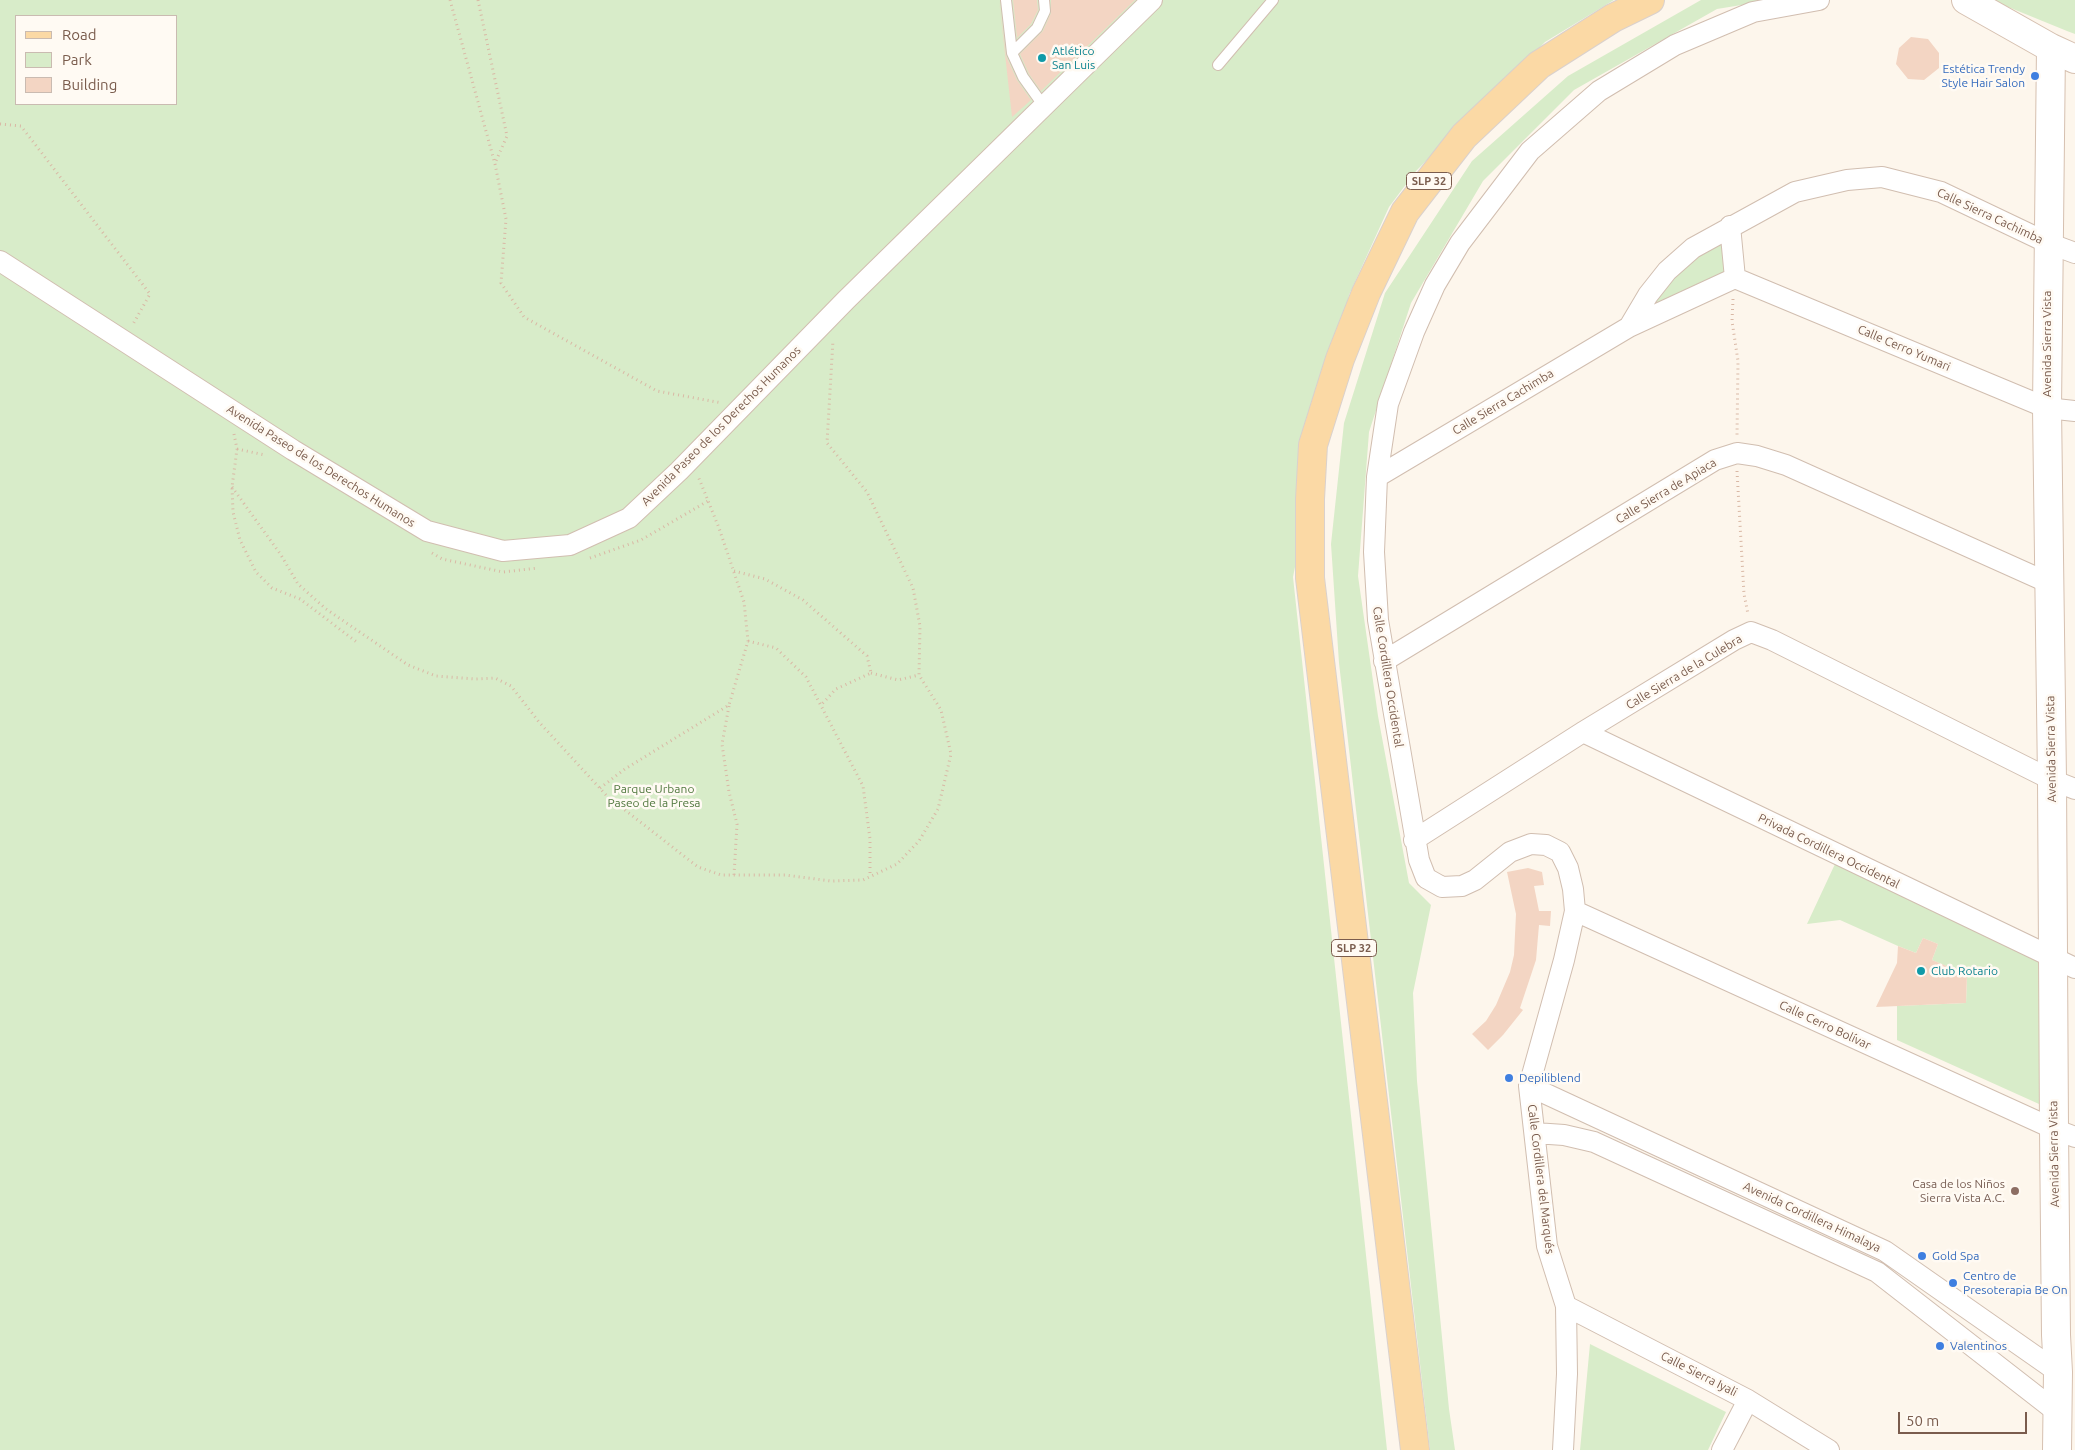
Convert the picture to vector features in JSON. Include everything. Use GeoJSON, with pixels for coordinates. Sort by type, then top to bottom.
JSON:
{"type":"FeatureCollection","features":[{"type":"Feature","properties":{"kind":"main road","name":"SLP 32"},"geometry":{"type":"LineString","coordinates":[[1415,1450],[1310,578],[1310,499],[1313,445],[1340,359],[1366,293],[1405,212],[1464,136],[1539,65],[1613,18],[1650,0]]}},
{"type":"Feature","properties":{"kind":"main road"},"geometry":{"type":"LineString","coordinates":[[1966,0],[2063,54]]}},
{"type":"Feature","properties":{"kind":"main road","name":"Avenida Sierra Vista"},"geometry":{"type":"LineString","coordinates":[[2058,1450],[2066,1419],[2067,1377],[2056,1335],[2064,1133],[2063,784],[2049,583],[2047,408],[2048,243],[2063,54]]}},
{"type":"Feature","properties":{"kind":"street","name":"Avenida Paseo de los Derechos Humanos"},"geometry":{"type":"LineString","coordinates":[[0,261],[293,450],[427,531],[503,551],[570,545],[629,518],[692,459],[834,312],[1152,0]]}},
{"type":"Feature","properties":{"kind":"street","name":"Calle Cordillera Occidental"},"geometry":{"type":"LineString","coordinates":[[1529,1086],[1564,960],[1575,911],[1568,868],[1560,852],[1546,845],[1531,844],[1510,852],[1475,880],[1462,886],[1442,887],[1426,878],[1419,860],[1414,840],[1378,620],[1374,552],[1377,477],[1388,404],[1414,332],[1435,286],[1460,244],[1530,151],[1599,91],[1675,45],[1753,12],[1819,0]]}},
{"type":"Feature","properties":{"kind":"street","name":"Calle Sierra Cachimba"},"geometry":{"type":"LineString","coordinates":[[1629,327],[1648,296],[1667,271],[1693,248],[1795,192],[1847,180],[1882,177],[1941,192],[2048,243],[2075,253]]}},
{"type":"Feature","properties":{"kind":"street"},"geometry":{"type":"LineString","coordinates":[[1730,226],[1735,278]]}},
{"type":"Feature","properties":{"kind":"street","name":"Calle Sierra Cachimba"},"geometry":{"type":"LineString","coordinates":[[1377,477],[1629,327],[1735,278]]}},
{"type":"Feature","properties":{"kind":"street","name":"Calle Cerro Yumari"},"geometry":{"type":"LineString","coordinates":[[1735,278],[2047,408],[2075,411]]}},
{"type":"Feature","properties":{"kind":"street","name":"Calle Sierra de Apiaca"},"geometry":{"type":"LineString","coordinates":[[1384,661],[1715,460],[1737,453],[1757,456],[1786,466],[2049,583]]}},
{"type":"Feature","properties":{"kind":"street","name":"Calle Sierra de la Culebra"},"geometry":{"type":"LineString","coordinates":[[1414,840],[1583,732],[1734,640],[1751,632],[1772,640],[2063,784]]}},
{"type":"Feature","properties":{"kind":"street","name":"Privada Cordillera Occidental"},"geometry":{"type":"LineString","coordinates":[[1583,732],[2064,963]]}},
{"type":"Feature","properties":{"kind":"street","name":"Calle Cerro Bolívar"},"geometry":{"type":"LineString","coordinates":[[1575,911],[2064,1133]]}},
{"type":"Feature","properties":{"kind":"street","name":"Avenida Cordillera Himalaya"},"geometry":{"type":"LineString","coordinates":[[1529,1086],[1885,1251],[2067,1377]]}},
{"type":"Feature","properties":{"kind":"street","name":"Calle Cordillera del Marqués"},"geometry":{"type":"LineString","coordinates":[[1529,1086],[1547,1246],[1566,1306],[1567,1374],[1563,1450]]}},
{"type":"Feature","properties":{"kind":"street"},"geometry":{"type":"LineString","coordinates":[[1578,1138],[1586,1130],[1588,1122],[1582,1110]]}},
{"type":"Feature","properties":{"kind":"street","name":"Avenida Cordillera Himalaya"},"geometry":{"type":"LineString","coordinates":[[1535,1133],[1564,1135],[1594,1142],[1877,1272],[2066,1419]]}},
{"type":"Feature","properties":{"kind":"street","name":"Calle Sierra Iyali"},"geometry":{"type":"LineString","coordinates":[[1566,1306],[1748,1400],[1829,1450]]}},
{"type":"Feature","properties":{"kind":"street"},"geometry":{"type":"LineString","coordinates":[[1722,1450],[1748,1400]]}},
{"type":"Feature","properties":{"kind":"lane"},"geometry":{"type":"LineString","coordinates":[[1006,0],[1012,53],[1023,77],[1043,105]]}},
{"type":"Feature","properties":{"kind":"lane"},"geometry":{"type":"LineString","coordinates":[[1012,53],[1037,28],[1045,11],[1044,0]]}},
{"type":"Feature","properties":{"kind":"lane"},"geometry":{"type":"LineString","coordinates":[[1218,65],[1273,0]]}},
{"type":"Feature","properties":{"kind":"path"},"geometry":{"type":"LineString","coordinates":[[450,0],[495,164],[506,219],[501,283],[524,317],[657,391],[742,407]]}},
{"type":"Feature","properties":{"kind":"path"},"geometry":{"type":"LineString","coordinates":[[478,0],[507,136],[495,164]]}},
{"type":"Feature","properties":{"kind":"path"},"geometry":{"type":"LineString","coordinates":[[0,124],[21,126],[150,294],[124,341]]}},
{"type":"Feature","properties":{"kind":"path"},"geometry":{"type":"LineString","coordinates":[[232,487],[281,555],[298,584],[326,609],[408,665],[436,676],[475,679],[495,678],[511,686],[539,722],[607,796],[698,867],[721,875],[785,875],[831,881],[863,880],[897,864],[919,841],[938,809],[951,754],[941,710],[919,675],[920,626],[913,588],[867,492],[827,443],[834,312]]}},
{"type":"Feature","properties":{"kind":"path"},"geometry":{"type":"LineString","coordinates":[[229,408],[237,448],[232,487],[233,512],[240,540],[256,572],[272,588],[300,599],[358,644]]}},
{"type":"Feature","properties":{"kind":"path"},"geometry":{"type":"LineString","coordinates":[[692,459],[719,528],[744,602],[748,641],[729,705],[722,744],[728,792],[737,824],[734,875]]}},
{"type":"Feature","properties":{"kind":"path"},"geometry":{"type":"LineString","coordinates":[[734,571],[765,579],[803,600],[867,656],[871,673]]}},
{"type":"Feature","properties":{"kind":"path"},"geometry":{"type":"LineString","coordinates":[[748,641],[776,648],[806,677],[821,705],[862,786],[870,839],[870,877]]}},
{"type":"Feature","properties":{"kind":"path"},"geometry":{"type":"LineString","coordinates":[[821,705],[836,689],[871,673],[898,680],[919,675]]}},
{"type":"Feature","properties":{"kind":"path"},"geometry":{"type":"LineString","coordinates":[[600,788],[625,769],[729,705]]}},
{"type":"Feature","properties":{"kind":"green space","name":"Parque Urbano Paseo de la Presa"},"geometry":{"type":"Polygon","coordinates":[[[0,0],[1614,0],[1545,42],[1416,171],[1389,207],[1349,295],[1293,577],[1387,1450],[0,1450],[0,0]]]}},
{"type":"Feature","properties":{"kind":"green space"},"geometry":{"type":"Polygon","coordinates":[[[1701,0],[1772,0],[1717,9],[1574,90],[1483,181],[1411,303],[1369,432],[1358,576],[1378,716],[1409,883],[1431,905],[1413,993],[1417,1081],[1449,1409],[1455,1450],[1430,1450],[1339,663],[1331,544],[1344,423],[1385,293],[1472,161],[1568,76],[1701,0]]]}},
{"type":"Feature","properties":{"kind":"green space"},"geometry":{"type":"Polygon","coordinates":[[[1991,0],[2075,0],[2075,34],[2067,31],[1991,0]]]}},
{"type":"Feature","properties":{"kind":"green space"},"geometry":{"type":"Polygon","coordinates":[[[1722,242],[1726,275],[1649,311],[1667,284],[1686,264],[1722,242]]]}},
{"type":"Feature","properties":{"kind":"green space"},"geometry":{"type":"Polygon","coordinates":[[[1835,864],[2045,962],[2039,1104],[1897,1040],[1897,1006],[1966,1003],[1967,975],[1946,974],[1948,967],[1932,960],[1938,944],[1923,938],[1916,953],[1840,920],[1807,924],[1835,864]]]}},
{"type":"Feature","properties":{"kind":"green space"},"geometry":{"type":"Polygon","coordinates":[[[1590,1344],[1726,1412],[1708,1450],[1580,1450],[1590,1344]]]}},
{"type":"Feature","properties":{"kind":"building"},"geometry":{"type":"Polygon","coordinates":[[[999,0],[1006,56],[1017,80],[1031,100],[1012,117],[999,0]]]}},
{"type":"Feature","properties":{"kind":"building"},"geometry":{"type":"Polygon","coordinates":[[[1013,0],[1037,0],[1038,10],[1031,24],[1017,38],[1013,0]]]}},
{"type":"Feature","properties":{"kind":"building"},"geometry":{"type":"Polygon","coordinates":[[[1051,0],[1135,0],[1041,91],[1029,74],[1020,54],[1043,31],[1051,13],[1051,0]]]}},
{"type":"Feature","properties":{"kind":"building"},"geometry":{"type":"Polygon","coordinates":[[[1911,37],[1928,39],[1939,53],[1939,68],[1924,80],[1908,79],[1896,64],[1899,48],[1911,37]]]}},
{"type":"Feature","properties":{"kind":"building"},"geometry":{"type":"Polygon","coordinates":[[[1528,868],[1542,872],[1544,885],[1534,886],[1539,911],[1551,911],[1550,926],[1539,925],[1536,960],[1520,1008],[1523,1010],[1488,1050],[1472,1034],[1486,1021],[1496,1005],[1510,972],[1514,955],[1516,914],[1507,872],[1528,868]]]}},
{"type":"Feature","properties":{"kind":"building","name":"Club Rotario"},"geometry":{"type":"Polygon","coordinates":[[[1923,938],[1938,944],[1932,960],[1949,967],[1946,974],[1967,975],[1966,1003],[1876,1007],[1897,963],[1898,946],[1916,953],[1923,938]]]}},
{"type":"Feature","properties":{"kind":"place","name":"Atlético San Luis"},"geometry":{"type":"Point","coordinates":[1042,58]}},
{"type":"Feature","properties":{"kind":"place","name":"Estética Trendy Style Hair Salon"},"geometry":{"type":"Point","coordinates":[2035,76]}},
{"type":"Feature","properties":{"kind":"place","name":"Club Rotario"},"geometry":{"type":"Point","coordinates":[1921,971]}},
{"type":"Feature","properties":{"kind":"place","name":"Depiliblend"},"geometry":{"type":"Point","coordinates":[1509,1078]}},
{"type":"Feature","properties":{"kind":"place","name":"Casa de los Niños Sierra Vista A.C."},"geometry":{"type":"Point","coordinates":[2015,1191]}},
{"type":"Feature","properties":{"kind":"place","name":"Gold Spa"},"geometry":{"type":"Point","coordinates":[1922,1256]}},
{"type":"Feature","properties":{"kind":"place","name":"Centro de Presoterapia Be On"},"geometry":{"type":"Point","coordinates":[1953,1283]}},
{"type":"Feature","properties":{"kind":"place","name":"Valentinos"},"geometry":{"type":"Point","coordinates":[1940,1346]}}]}
